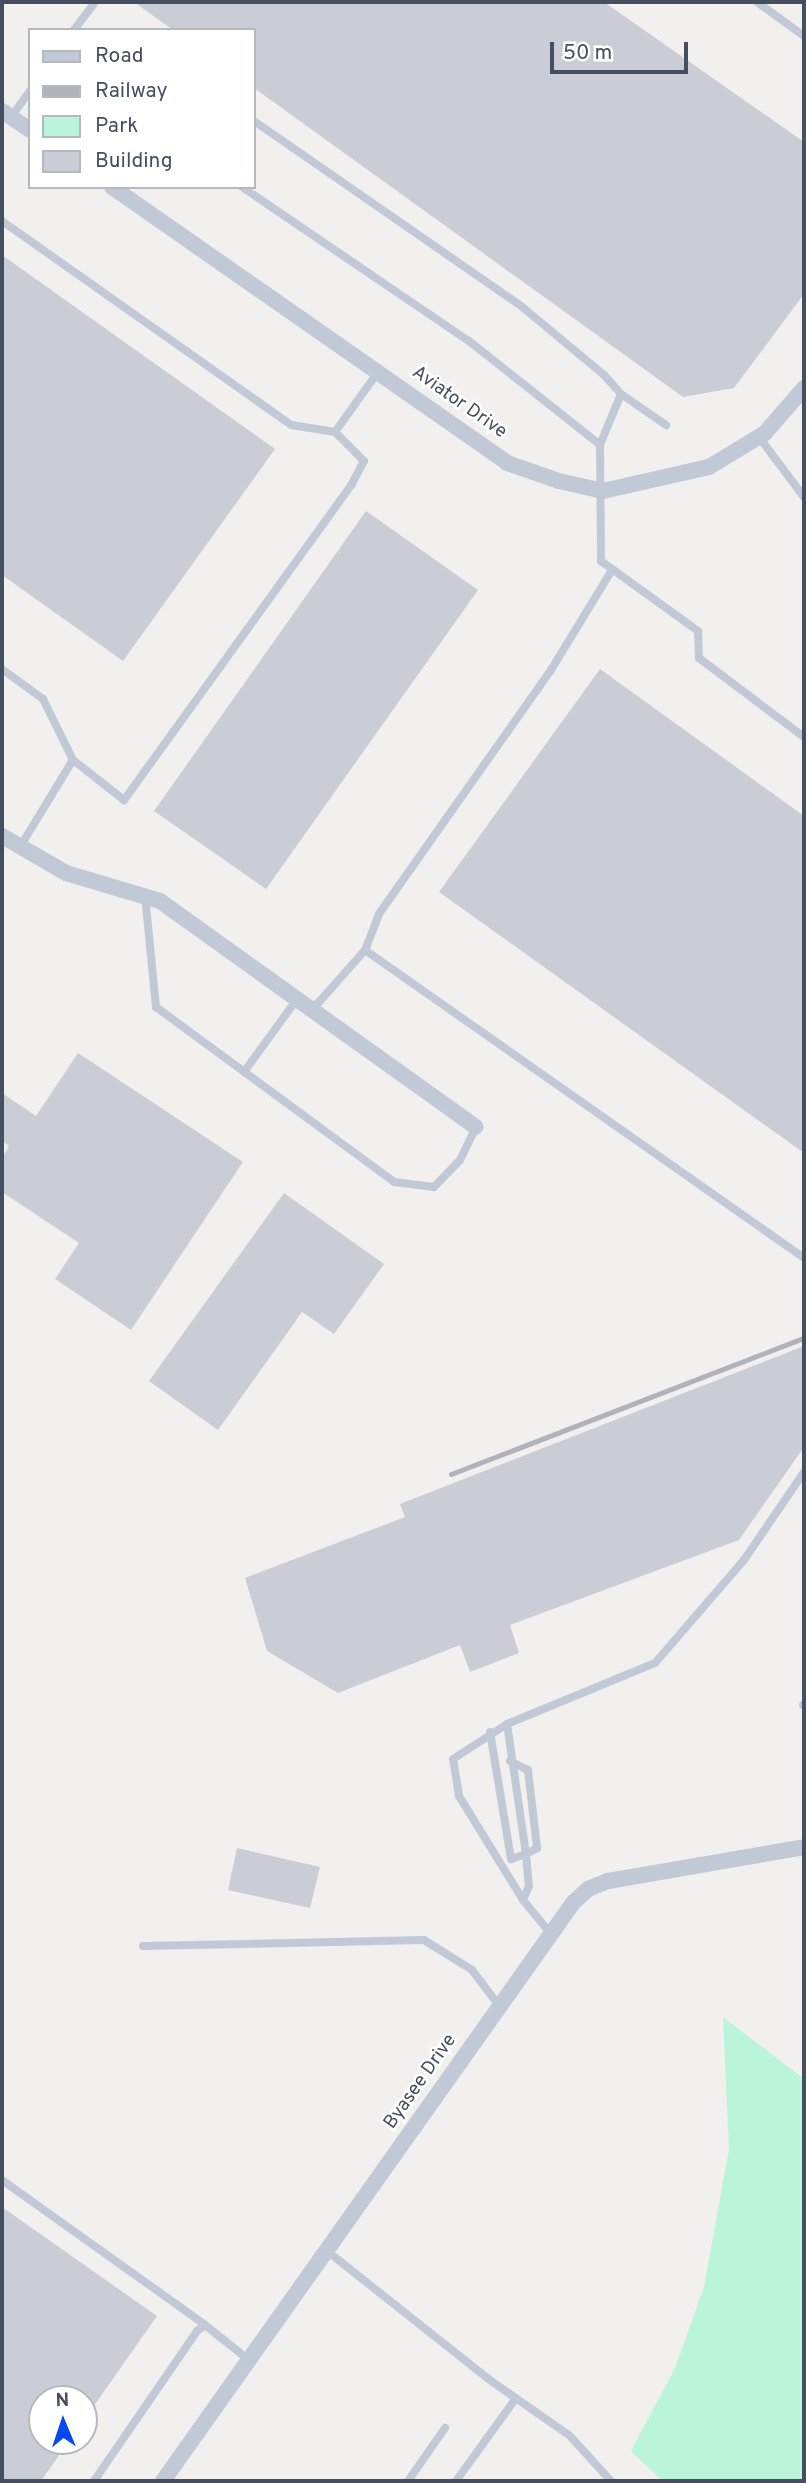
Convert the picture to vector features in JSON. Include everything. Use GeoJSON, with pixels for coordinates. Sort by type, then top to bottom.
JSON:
{"type":"FeatureCollection","features":[{"type":"Feature","properties":{"kind":"street"},"geometry":{"type":"LineString","coordinates":[[6,114],[28,129]]}},
{"type":"Feature","properties":{"kind":"street","name":"Aviator Drive"},"geometry":{"type":"LineString","coordinates":[[115,189],[507,463],[603,491],[709,467],[759,437],[804,388]]}},
{"type":"Feature","properties":{"kind":"street"},"geometry":{"type":"LineString","coordinates":[[2,836],[66,873],[160,901],[476,1127]]}},
{"type":"Feature","properties":{"kind":"street","name":"Byasee Drive"},"geometry":{"type":"LineString","coordinates":[[163,2481],[551,1934],[588,1889],[608,1881],[804,1847]]}},
{"type":"Feature","properties":{"kind":"lane"},"geometry":{"type":"LineString","coordinates":[[76,28],[95,2]]}},
{"type":"Feature","properties":{"kind":"lane"},"geometry":{"type":"LineString","coordinates":[[757,2],[804,36]]}},
{"type":"Feature","properties":{"kind":"lane"},"geometry":{"type":"LineString","coordinates":[[6,114],[28,93]]}},
{"type":"Feature","properties":{"kind":"lane"},"geometry":{"type":"LineString","coordinates":[[256,122],[521,306],[621,394],[666,425]]}},
{"type":"Feature","properties":{"kind":"lane"},"geometry":{"type":"LineString","coordinates":[[245,189],[469,341],[600,445]]}},
{"type":"Feature","properties":{"kind":"lane"},"geometry":{"type":"LineString","coordinates":[[2,222],[291,425],[335,432],[364,461],[352,484],[124,800],[73,760],[43,699],[2,669]]}},
{"type":"Feature","properties":{"kind":"lane"},"geometry":{"type":"LineString","coordinates":[[335,432],[378,372]]}},
{"type":"Feature","properties":{"kind":"lane"},"geometry":{"type":"LineString","coordinates":[[621,394],[600,445],[603,491],[601,561],[698,631],[699,658],[804,737]]}},
{"type":"Feature","properties":{"kind":"lane"},"geometry":{"type":"LineString","coordinates":[[759,437],[804,497]]}},
{"type":"Feature","properties":{"kind":"lane"},"geometry":{"type":"LineString","coordinates":[[312,1010],[365,950],[379,914],[551,670],[612,570]]}},
{"type":"Feature","properties":{"kind":"lane"},"geometry":{"type":"LineString","coordinates":[[20,848],[73,760]]}},
{"type":"Feature","properties":{"kind":"lane"},"geometry":{"type":"LineString","coordinates":[[145,895],[156,1007],[394,1182],[433,1188],[460,1160],[476,1127]]}},
{"type":"Feature","properties":{"kind":"lane"},"geometry":{"type":"LineString","coordinates":[[365,950],[804,1258]]}},
{"type":"Feature","properties":{"kind":"lane"},"geometry":{"type":"LineString","coordinates":[[244,1072],[297,999]]}},
{"type":"Feature","properties":{"kind":"lane"},"geometry":{"type":"LineString","coordinates":[[551,1934],[523,1900],[455,1784],[453,1759],[490,1732],[655,1663],[744,1560],[804,1472]]}},
{"type":"Feature","properties":{"kind":"lane"},"geometry":{"type":"LineString","coordinates":[[507,1724],[529,1886],[523,1900]]}},
{"type":"Feature","properties":{"kind":"lane"},"geometry":{"type":"LineString","coordinates":[[490,1732],[512,1858],[537,1848],[528,1770],[510,1761]]}},
{"type":"Feature","properties":{"kind":"lane"},"geometry":{"type":"LineString","coordinates":[[143,1946],[424,1940],[472,1970],[499,2007]]}},
{"type":"Feature","properties":{"kind":"lane"},"geometry":{"type":"LineString","coordinates":[[2,2180],[205,2325],[249,2360]]}},
{"type":"Feature","properties":{"kind":"lane"},"geometry":{"type":"LineString","coordinates":[[327,2251],[516,2398],[570,2436],[611,2481]]}},
{"type":"Feature","properties":{"kind":"lane"},"geometry":{"type":"LineString","coordinates":[[94,2481],[205,2325]]}},
{"type":"Feature","properties":{"kind":"lane"},"geometry":{"type":"LineString","coordinates":[[456,2481],[516,2398]]}},
{"type":"Feature","properties":{"kind":"lane"},"geometry":{"type":"LineString","coordinates":[[408,2481],[445,2428]]}},
{"type":"Feature","properties":{"kind":"green space"},"geometry":{"type":"Polygon","coordinates":[[[723,2017],[804,2079],[804,2481],[662,2481],[631,2451],[675,2368],[704,2287],[729,2149],[723,2017]]]}},
{"type":"Feature","properties":{"kind":"building"},"geometry":{"type":"Polygon","coordinates":[[[134,2],[604,2],[804,142],[804,294],[734,388],[683,397],[256,89],[256,28],[170,28],[134,2]]]}},
{"type":"Feature","properties":{"kind":"building"},"geometry":{"type":"Polygon","coordinates":[[[2,255],[275,449],[123,661],[2,575],[2,255]]]}},
{"type":"Feature","properties":{"kind":"building"},"geometry":{"type":"Polygon","coordinates":[[[366,511],[478,590],[266,889],[154,811],[366,511]]]}},
{"type":"Feature","properties":{"kind":"building"},"geometry":{"type":"Polygon","coordinates":[[[600,669],[804,816],[804,1153],[439,892],[600,669]]]}},
{"type":"Feature","properties":{"kind":"building"},"geometry":{"type":"Polygon","coordinates":[[[78,1053],[243,1162],[131,1330],[55,1279],[79,1243],[2,1192],[2,1158],[9,1146],[2,1141],[2,1093],[36,1116],[78,1053]]]}},
{"type":"Feature","properties":{"kind":"building"},"geometry":{"type":"Polygon","coordinates":[[[284,1193],[384,1264],[334,1334],[302,1312],[218,1430],[149,1381],[284,1193]]]}},
{"type":"Feature","properties":{"kind":"building"},"geometry":{"type":"Polygon","coordinates":[[[804,1346],[804,1447],[739,1540],[510,1625],[519,1653],[470,1672],[460,1645],[338,1693],[267,1651],[245,1578],[405,1517],[400,1504],[804,1346]]]}},
{"type":"Feature","properties":{"kind":"building"},"geometry":{"type":"Polygon","coordinates":[[[237,1848],[320,1867],[310,1908],[228,1890],[237,1848]]]}},
{"type":"Feature","properties":{"kind":"building"},"geometry":{"type":"Polygon","coordinates":[[[2,2207],[157,2316],[98,2400],[98,2385],[28,2385],[28,2455],[59,2455],[41,2481],[2,2481],[2,2207]]]}},
{"type":"Feature","properties":{"kind":"railway"},"geometry":{"type":"LineString","coordinates":[[451,1474],[804,1338]]}}]}
